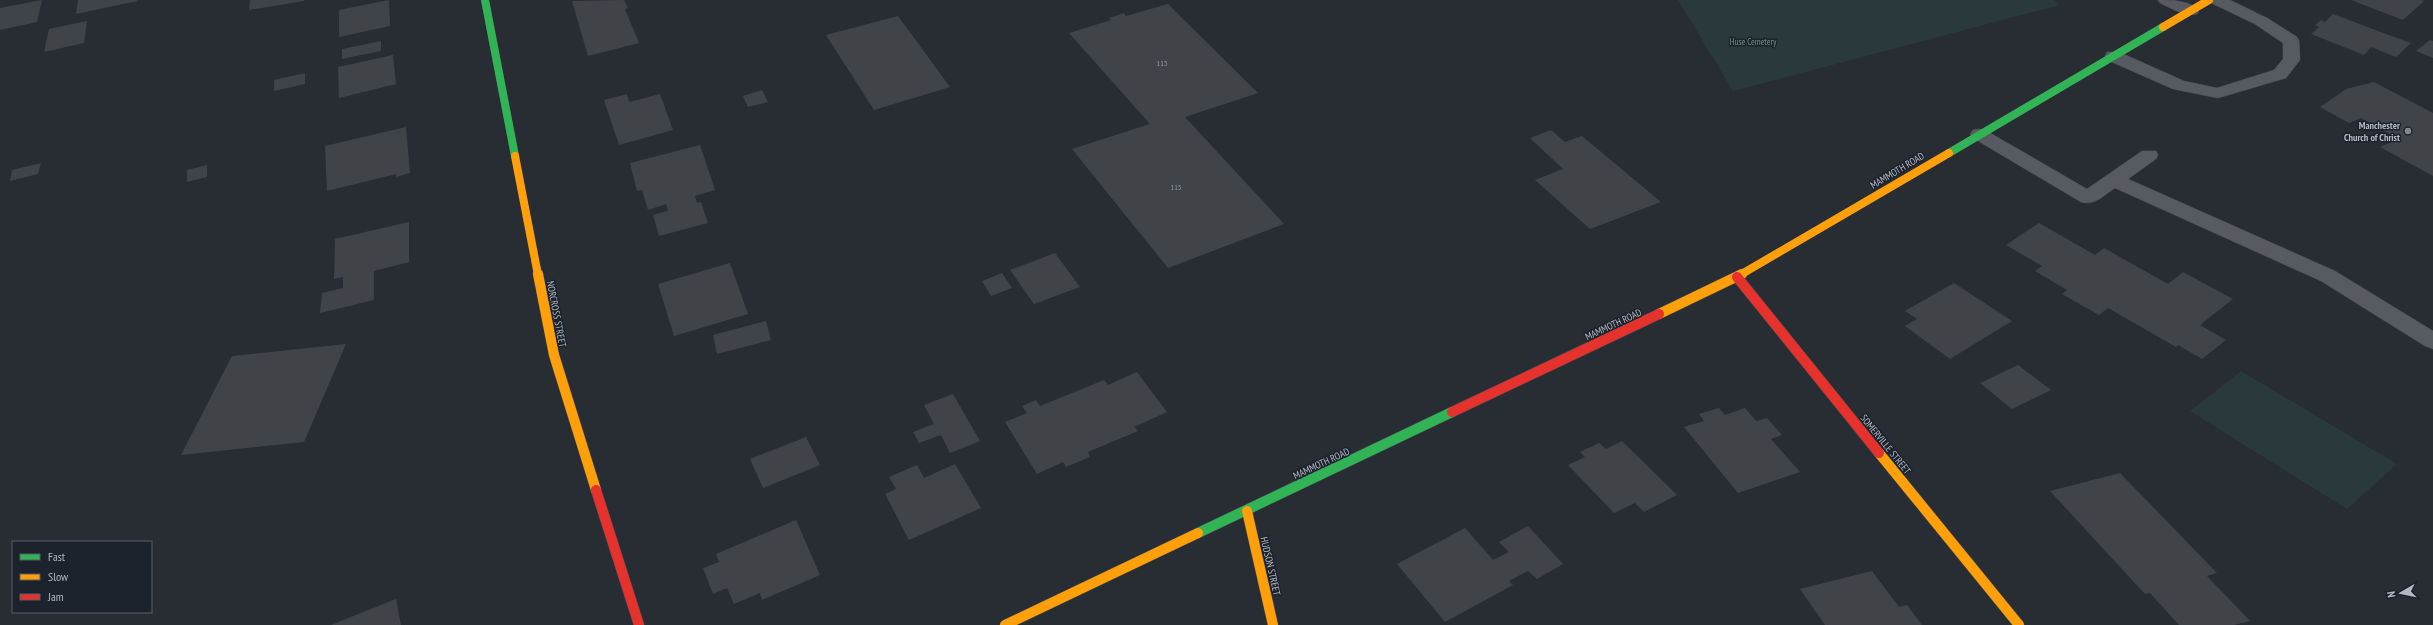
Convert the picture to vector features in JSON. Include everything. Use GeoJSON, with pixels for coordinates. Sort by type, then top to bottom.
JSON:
{"type":"FeatureCollection","features":[{"type":"Feature","properties":{"kind":"main road","name":"NORCROSS STREET"},"geometry":{"type":"LineString","coordinates":[[485,0],[554,355],[639,625]]}},
{"type":"Feature","properties":{"kind":"main road","name":"MAMMOTH ROAD"},"geometry":{"type":"LineString","coordinates":[[1005,625],[1737,277],[2209,0]]}},
{"type":"Feature","properties":{"kind":"main road","name":"SOMERVILLE STREET"},"geometry":{"type":"LineString","coordinates":[[1737,277],[2019,625]]}},
{"type":"Feature","properties":{"kind":"main road","name":"HUDSON STREET"},"geometry":{"type":"LineString","coordinates":[[1247,511],[1273,625]]}},
{"type":"Feature","properties":{"kind":"lane"},"geometry":{"type":"LineString","coordinates":[[2166,0],[2191,11]]}},
{"type":"Feature","properties":{"kind":"lane"},"geometry":{"type":"LineString","coordinates":[[2113,56],[2179,85],[2218,93],[2280,74],[2292,60],[2291,41],[2261,21],[2217,0]]}},
{"type":"Feature","properties":{"kind":"lane"},"geometry":{"type":"LineString","coordinates":[[1979,134],[2088,198],[2149,155]]}},
{"type":"Feature","properties":{"kind":"lane"},"geometry":{"type":"LineString","coordinates":[[2114,180],[2328,276],[2433,340]]}},
{"type":"Feature","properties":{"kind":"green space","name":"Huse Cemetery"},"geometry":{"type":"Polygon","coordinates":[[[1678,0],[2054,0],[2060,5],[1733,91],[1678,0]]]}},
{"type":"Feature","properties":{"kind":"green space"},"geometry":{"type":"Polygon","coordinates":[[[2241,371],[2397,464],[2347,509],[2190,411],[2241,371]]]}},
{"type":"Feature","properties":{"kind":"building"},"geometry":{"type":"Polygon","coordinates":[[[42,0],[37,22],[0,30],[0,8],[42,0]]]}},
{"type":"Feature","properties":{"kind":"building"},"geometry":{"type":"Polygon","coordinates":[[[78,0],[137,0],[137,1],[76,14],[78,0]]]}},
{"type":"Feature","properties":{"kind":"building"},"geometry":{"type":"Polygon","coordinates":[[[250,0],[304,0],[304,1],[249,10],[250,0]]]}},
{"type":"Feature","properties":{"kind":"building"},"geometry":{"type":"Polygon","coordinates":[[[389,0],[390,26],[339,37],[339,10],[389,0]]]}},
{"type":"Feature","properties":{"kind":"building"},"geometry":{"type":"Polygon","coordinates":[[[624,0],[628,8],[625,9],[639,43],[588,56],[572,1],[624,0]]]}},
{"type":"Feature","properties":{"kind":"building"},"geometry":{"type":"Polygon","coordinates":[[[2351,0],[2421,0],[2424,1],[2403,20],[2351,0]]]}},
{"type":"Feature","properties":{"kind":"building"},"geometry":{"type":"Polygon","coordinates":[[[1168,4],[1258,93],[1185,117],[1284,224],[1168,268],[1072,149],[1150,124],[1069,33],[1111,20],[1109,18],[1124,13],[1126,16],[1168,4]]]}},
{"type":"Feature","properties":{"kind":"building"},"geometry":{"type":"Polygon","coordinates":[[[2333,14],[2411,43],[2396,57],[2371,47],[2364,55],[2311,34],[2319,27],[2315,25],[2321,20],[2325,22],[2333,14]]]}},
{"type":"Feature","properties":{"kind":"building"},"geometry":{"type":"Polygon","coordinates":[[[898,16],[950,87],[874,110],[826,35],[898,16]]]}},
{"type":"Feature","properties":{"kind":"building"},"geometry":{"type":"Polygon","coordinates":[[[87,21],[84,43],[44,52],[49,29],[87,21]]]}},
{"type":"Feature","properties":{"kind":"building"},"geometry":{"type":"Polygon","coordinates":[[[2430,40],[2433,41],[2433,58],[2416,51],[2430,40]]]}},
{"type":"Feature","properties":{"kind":"building"},"geometry":{"type":"Polygon","coordinates":[[[381,41],[381,51],[342,59],[342,49],[381,41]]]}},
{"type":"Feature","properties":{"kind":"building"},"geometry":{"type":"Polygon","coordinates":[[[393,55],[396,84],[339,98],[338,67],[393,55]]]}},
{"type":"Feature","properties":{"kind":"building"},"geometry":{"type":"Polygon","coordinates":[[[305,73],[305,84],[274,91],[274,80],[305,73]]]}},
{"type":"Feature","properties":{"kind":"building","name":"Manchester Church of Christ"},"geometry":{"type":"Polygon","coordinates":[[[2374,82],[2433,113],[2433,176],[2380,147],[2399,139],[2361,118],[2349,123],[2320,107],[2346,89],[2374,82]]]}},
{"type":"Feature","properties":{"kind":"building"},"geometry":{"type":"Polygon","coordinates":[[[762,90],[768,102],[748,107],[743,96],[762,90]]]}},
{"type":"Feature","properties":{"kind":"building"},"geometry":{"type":"Polygon","coordinates":[[[627,94],[629,102],[660,94],[673,130],[619,145],[604,100],[627,94]]]}},
{"type":"Feature","properties":{"kind":"building"},"geometry":{"type":"Polygon","coordinates":[[[406,127],[410,173],[396,177],[396,174],[327,191],[325,146],[406,127]]]}},
{"type":"Feature","properties":{"kind":"building"},"geometry":{"type":"Polygon","coordinates":[[[1551,130],[1565,142],[1582,136],[1661,202],[1590,229],[1535,180],[1563,169],[1530,138],[1551,130]]]}},
{"type":"Feature","properties":{"kind":"building"},"geometry":{"type":"Polygon","coordinates":[[[700,145],[715,190],[695,196],[697,203],[701,202],[708,223],[659,236],[653,215],[668,211],[666,204],[648,210],[642,190],[637,191],[630,163],[700,145]]]}},
{"type":"Feature","properties":{"kind":"building"},"geometry":{"type":"Polygon","coordinates":[[[41,163],[38,174],[10,181],[12,170],[41,163]]]}},
{"type":"Feature","properties":{"kind":"building"},"geometry":{"type":"Polygon","coordinates":[[[207,165],[207,177],[187,182],[187,170],[207,165]]]}},
{"type":"Feature","properties":{"kind":"building"},"geometry":{"type":"Polygon","coordinates":[[[409,222],[409,262],[374,271],[374,300],[320,313],[322,293],[343,288],[343,277],[334,279],[335,239],[409,222]]]}},
{"type":"Feature","properties":{"kind":"building"},"geometry":{"type":"Polygon","coordinates":[[[2039,223],[2095,255],[2104,248],[2168,284],[2183,272],[2233,299],[2200,325],[2226,340],[2202,359],[2178,345],[2176,347],[2108,308],[2099,315],[2062,294],[2067,290],[2035,271],[2042,266],[2006,245],[2039,223]]]}},
{"type":"Feature","properties":{"kind":"building"},"geometry":{"type":"Polygon","coordinates":[[[1055,253],[1080,287],[1034,304],[1010,270],[1055,253]]]}},
{"type":"Feature","properties":{"kind":"building"},"geometry":{"type":"Polygon","coordinates":[[[730,263],[748,314],[674,336],[658,284],[730,263]]]}},
{"type":"Feature","properties":{"kind":"building"},"geometry":{"type":"Polygon","coordinates":[[[1002,273],[1012,288],[991,296],[982,281],[1002,273]]]}},
{"type":"Feature","properties":{"kind":"building"},"geometry":{"type":"Polygon","coordinates":[[[1954,283],[2012,321],[1950,359],[1905,326],[1917,319],[1905,311],[1954,283]]]}},
{"type":"Feature","properties":{"kind":"building"},"geometry":{"type":"Polygon","coordinates":[[[766,321],[771,340],[717,354],[713,335],[766,321]]]}},
{"type":"Feature","properties":{"kind":"building"},"geometry":{"type":"Polygon","coordinates":[[[346,344],[304,442],[181,455],[232,356],[346,344]]]}},
{"type":"Feature","properties":{"kind":"building"},"geometry":{"type":"Polygon","coordinates":[[[2018,365],[2051,390],[2012,409],[1980,383],[2018,365]]]}},
{"type":"Feature","properties":{"kind":"building"},"geometry":{"type":"Polygon","coordinates":[[[1137,372],[1167,412],[1134,427],[1138,431],[1088,452],[1090,457],[1066,467],[1063,462],[1037,474],[1005,422],[1027,413],[1022,406],[1036,400],[1040,406],[1104,380],[1108,385],[1137,372]]]}},
{"type":"Feature","properties":{"kind":"building"},"geometry":{"type":"Polygon","coordinates":[[[953,394],[980,441],[950,453],[941,435],[919,443],[913,432],[934,424],[924,405],[953,394]]]}},
{"type":"Feature","properties":{"kind":"building"},"geometry":{"type":"Polygon","coordinates":[[[1719,408],[1725,415],[1745,408],[1756,421],[1767,418],[1782,435],[1771,439],[1800,472],[1738,493],[1684,427],[1704,421],[1699,414],[1719,408]]]}},
{"type":"Feature","properties":{"kind":"building"},"geometry":{"type":"Polygon","coordinates":[[[806,437],[820,465],[763,488],[750,459],[806,437]]]}},
{"type":"Feature","properties":{"kind":"building"},"geometry":{"type":"Polygon","coordinates":[[[1622,441],[1677,495],[1644,512],[1635,503],[1614,513],[1568,465],[1585,457],[1580,452],[1599,443],[1606,449],[1622,441]]]}},
{"type":"Feature","properties":{"kind":"building"},"geometry":{"type":"Polygon","coordinates":[[[955,464],[981,508],[909,540],[885,494],[896,489],[889,477],[917,465],[924,478],[955,464]]]}},
{"type":"Feature","properties":{"kind":"building"},"geometry":{"type":"Polygon","coordinates":[[[2120,473],[2217,573],[2207,576],[2250,621],[2234,625],[2179,625],[2150,593],[2145,594],[2050,491],[2120,473]]]}},
{"type":"Feature","properties":{"kind":"building"},"geometry":{"type":"Polygon","coordinates":[[[796,520],[820,575],[762,600],[760,593],[734,604],[727,588],[713,594],[703,568],[719,562],[716,554],[796,520]]]}},
{"type":"Feature","properties":{"kind":"building"},"geometry":{"type":"Polygon","coordinates":[[[1528,526],[1563,564],[1537,579],[1528,571],[1509,581],[1513,585],[1445,622],[1397,564],[1465,528],[1493,560],[1509,552],[1499,542],[1528,526]]]}},
{"type":"Feature","properties":{"kind":"building"},"geometry":{"type":"Polygon","coordinates":[[[1872,571],[1899,607],[1907,605],[1922,625],[1825,625],[1800,589],[1872,571]]]}},
{"type":"Feature","properties":{"kind":"building"},"geometry":{"type":"Polygon","coordinates":[[[396,599],[401,625],[331,625],[396,599]]]}},
{"type":"Feature","properties":{"kind":"traffic: fast"},"geometry":{"type":"LineString","coordinates":[[485,0],[515,156]]}},
{"type":"Feature","properties":{"kind":"traffic: fast"},"geometry":{"type":"LineString","coordinates":[[1949,153],[2163,27]]}},
{"type":"Feature","properties":{"kind":"traffic: fast"},"geometry":{"type":"LineString","coordinates":[[1198,533],[1452,412]]}},
{"type":"Feature","properties":{"kind":"traffic: slow"},"geometry":{"type":"LineString","coordinates":[[2163,27],[2209,0]]}},
{"type":"Feature","properties":{"kind":"traffic: slow"},"geometry":{"type":"LineString","coordinates":[[1659,314],[1737,277],[1949,153]]}},
{"type":"Feature","properties":{"kind":"traffic: slow"},"geometry":{"type":"LineString","coordinates":[[515,156],[554,355],[596,490]]}},
{"type":"Feature","properties":{"kind":"traffic: slow"},"geometry":{"type":"LineString","coordinates":[[1879,453],[2019,625]]}},
{"type":"Feature","properties":{"kind":"traffic: slow"},"geometry":{"type":"LineString","coordinates":[[1247,511],[1273,625]]}},
{"type":"Feature","properties":{"kind":"traffic: slow"},"geometry":{"type":"LineString","coordinates":[[1005,625],[1198,533]]}},
{"type":"Feature","properties":{"kind":"traffic: jam"},"geometry":{"type":"LineString","coordinates":[[1737,277],[1879,453]]}},
{"type":"Feature","properties":{"kind":"traffic: jam"},"geometry":{"type":"LineString","coordinates":[[1452,412],[1659,314]]}},
{"type":"Feature","properties":{"kind":"traffic: jam"},"geometry":{"type":"LineString","coordinates":[[596,490],[639,625]]}},
{"type":"Feature","properties":{"kind":"place","name":"Manchester Church of Christ"},"geometry":{"type":"Point","coordinates":[2408,131]}}]}
